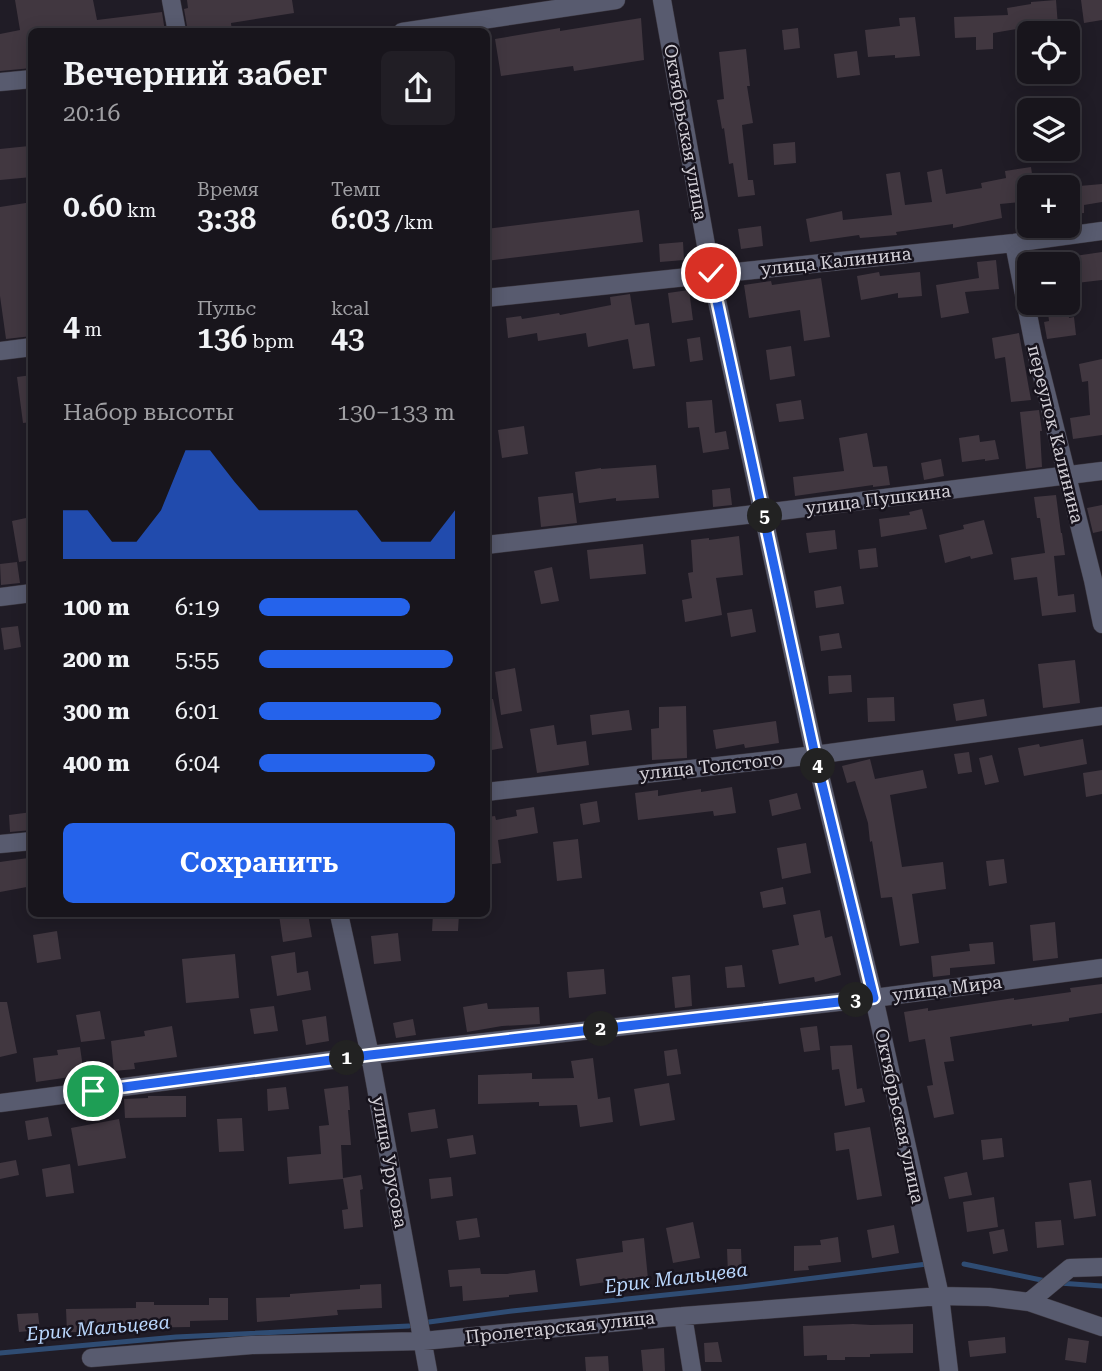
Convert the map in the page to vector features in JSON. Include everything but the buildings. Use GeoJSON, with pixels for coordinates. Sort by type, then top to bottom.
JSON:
{"type":"FeatureCollection","features":[{"type":"Feature","properties":{"kind":"street"},"geometry":{"type":"LineString","coordinates":[[171,0],[176,28]]}},
{"type":"Feature","properties":{"kind":"street"},"geometry":{"type":"LineString","coordinates":[[429,28],[616,0]]}},
{"type":"Feature","properties":{"kind":"street","name":"Октябрьская улица"},"geometry":{"type":"LineString","coordinates":[[662,0],[711,273],[815,755],[874,998],[940,1296],[949,1371]]}},
{"type":"Feature","properties":{"kind":"street"},"geometry":{"type":"LineString","coordinates":[[0,82],[28,79]]}},
{"type":"Feature","properties":{"kind":"street","name":"улица Калинина"},"geometry":{"type":"LineString","coordinates":[[490,298],[1014,243],[1102,231]]}},
{"type":"Feature","properties":{"kind":"street","name":"переулок Калинина"},"geometry":{"type":"LineString","coordinates":[[1014,243],[1033,340],[1102,624]]}},
{"type":"Feature","properties":{"kind":"street"},"geometry":{"type":"LineString","coordinates":[[0,351],[28,348]]}},
{"type":"Feature","properties":{"kind":"street","name":"улица Пушкина"},"geometry":{"type":"LineString","coordinates":[[490,545],[1102,471]]}},
{"type":"Feature","properties":{"kind":"street"},"geometry":{"type":"LineString","coordinates":[[0,597],[28,594]]}},
{"type":"Feature","properties":{"kind":"street","name":"улица Толстого"},"geometry":{"type":"LineString","coordinates":[[490,792],[815,755],[1102,716]]}},
{"type":"Feature","properties":{"kind":"street"},"geometry":{"type":"LineString","coordinates":[[0,844],[28,841]]}},
{"type":"Feature","properties":{"kind":"street","name":"улица Урусова"},"geometry":{"type":"LineString","coordinates":[[340,917],[370,1055],[428,1371]]}},
{"type":"Feature","properties":{"kind":"street","name":"улица Мира"},"geometry":{"type":"LineString","coordinates":[[0,1103],[370,1055],[874,998],[1102,968]]}},
{"type":"Feature","properties":{"kind":"street"},"geometry":{"type":"LineString","coordinates":[[1029,1302],[1070,1268],[1102,1267]]}},
{"type":"Feature","properties":{"kind":"street","name":"Пролетарская улица"},"geometry":{"type":"LineString","coordinates":[[91,1358],[252,1345],[423,1341],[682,1316],[940,1296],[989,1297],[1029,1302],[1102,1327]]}},
{"type":"Feature","properties":{"kind":"street"},"geometry":{"type":"LineString","coordinates":[[682,1316],[692,1371]]}},
{"type":"Feature","properties":{"kind":"waterway","name":"Ерик Мальцева"},"geometry":{"type":"LineString","coordinates":[[429,1322],[927,1264]]}},
{"type":"Feature","properties":{"kind":"waterway","name":"Ерик Мальцева"},"geometry":{"type":"LineString","coordinates":[[964,1264],[1046,1281]]}},
{"type":"Feature","properties":{"kind":"waterway","name":"Ерик Мальцева"},"geometry":{"type":"LineString","coordinates":[[1059,1283],[1102,1286]]}},
{"type":"Feature","properties":{"kind":"waterway","name":"Ерик Мальцева"},"geometry":{"type":"LineString","coordinates":[[0,1353],[176,1337],[409,1326]]}},
{"type":"Feature","properties":{"kind":"route"},"geometry":{"type":"LineString","coordinates":[[93,1091],[370,1055],[874,998],[815,755],[711,273]]}}]}
